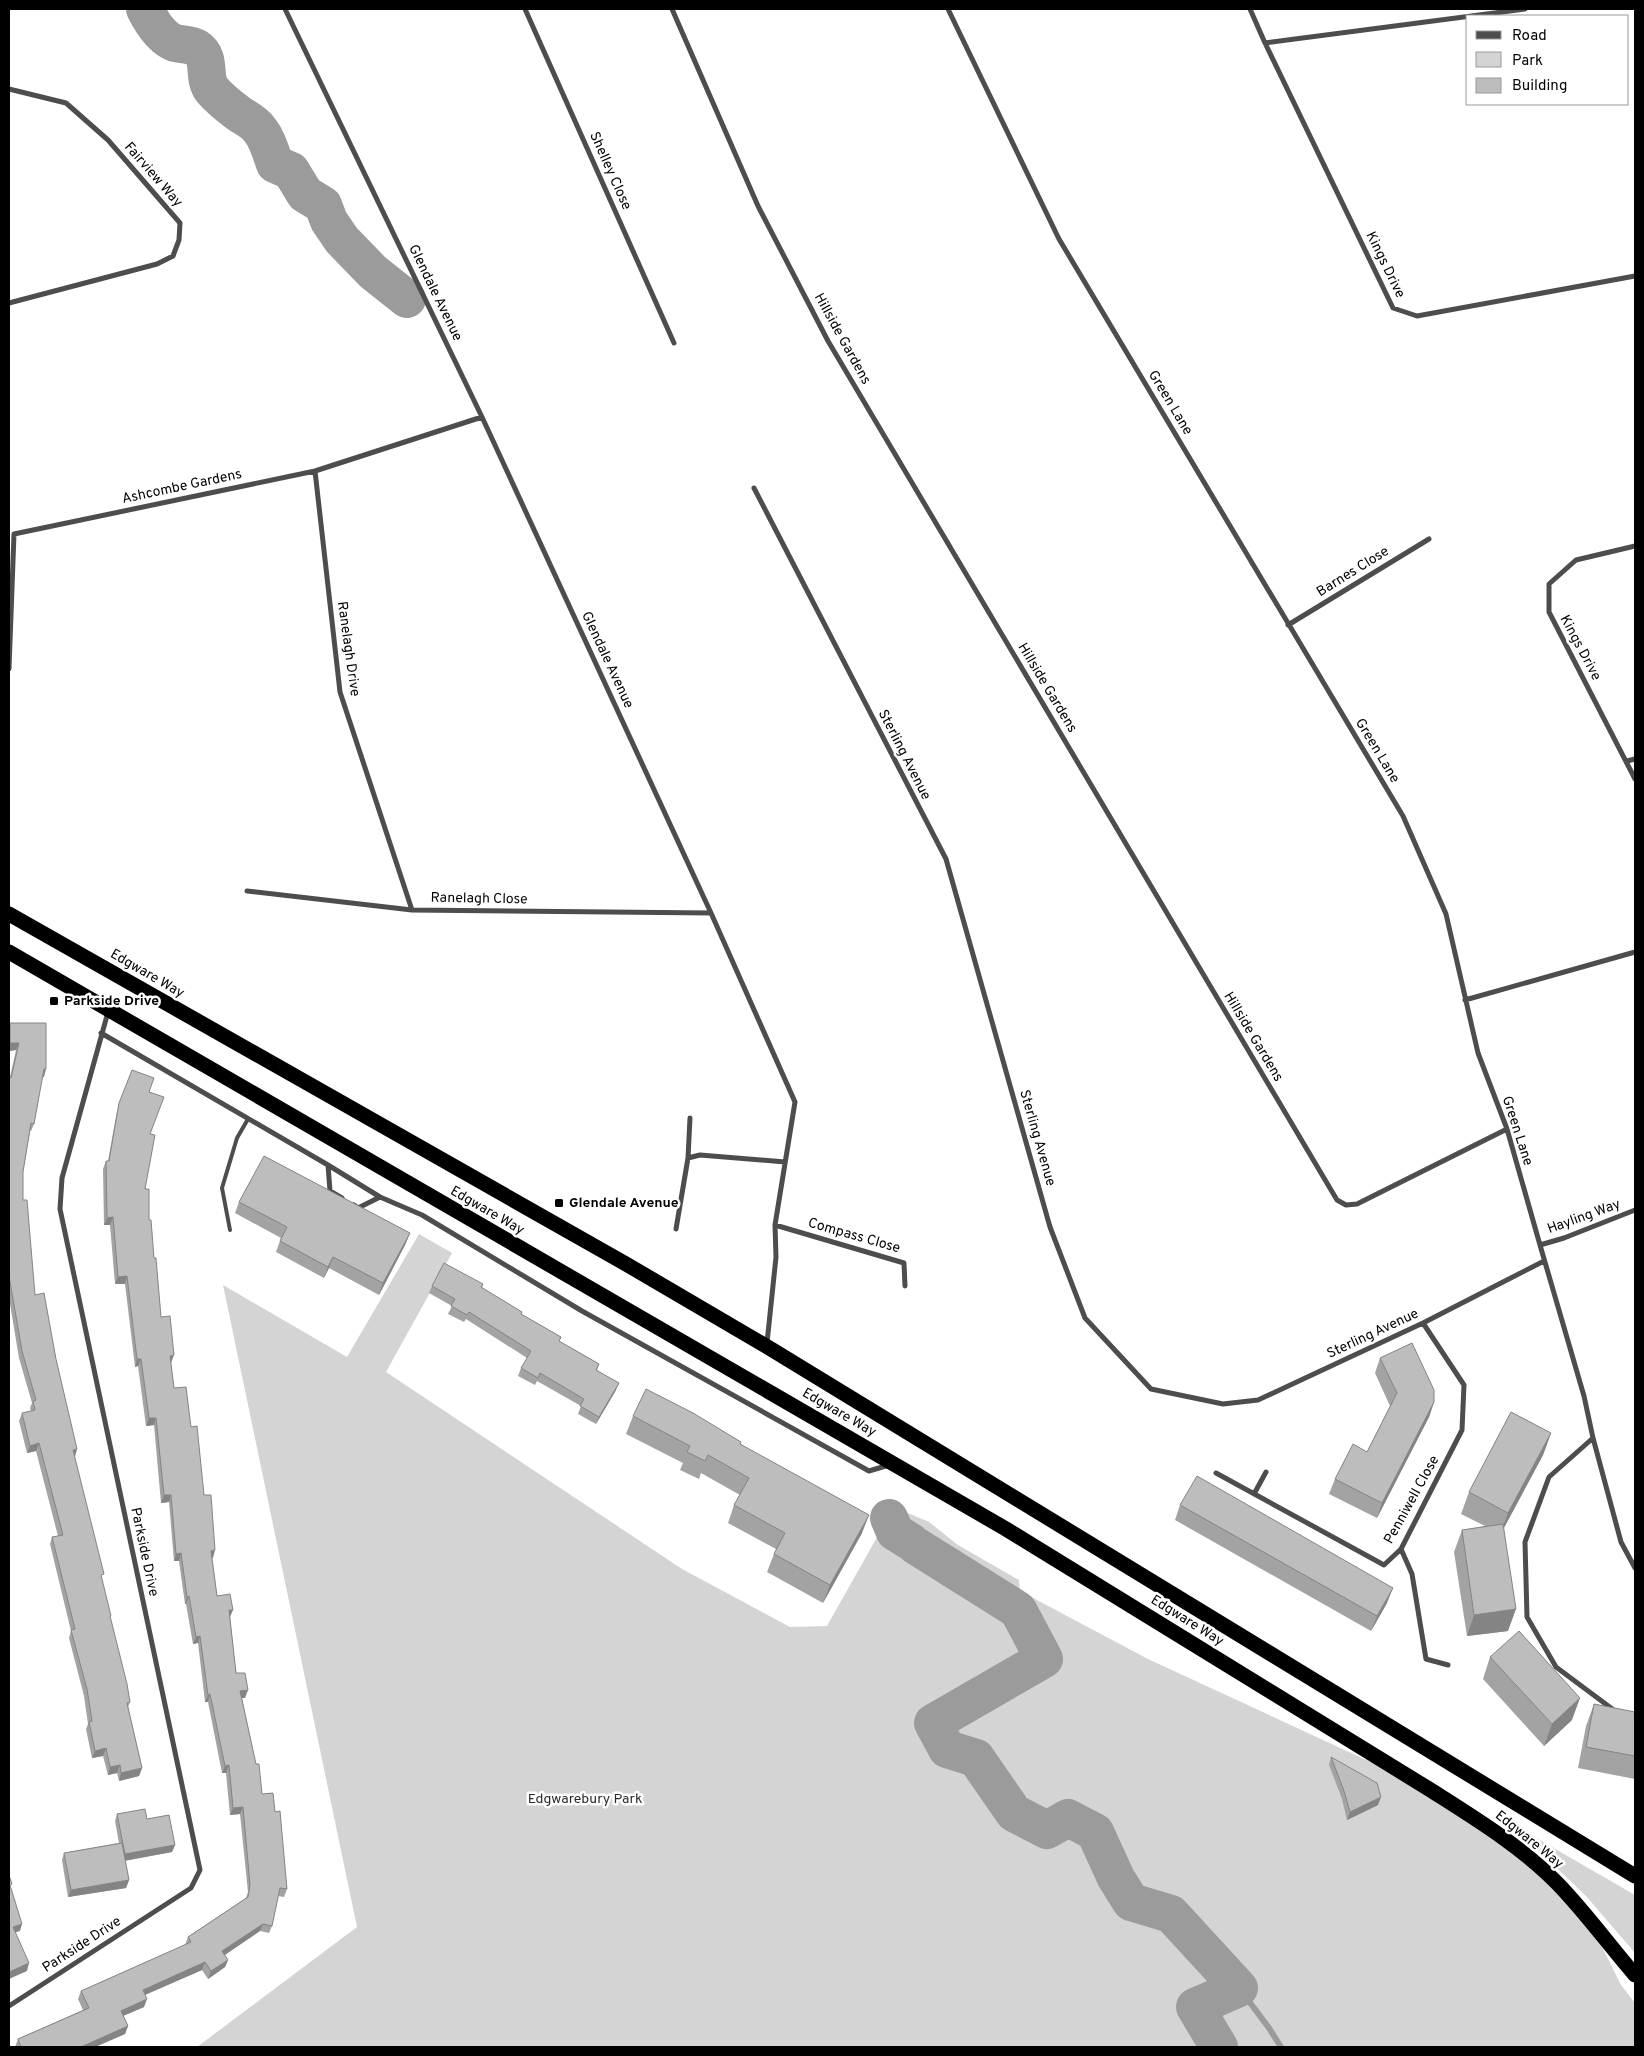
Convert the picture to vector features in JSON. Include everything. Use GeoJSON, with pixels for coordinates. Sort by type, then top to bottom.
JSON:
{"type":"FeatureCollection","features":[{"type":"Feature","properties":{"kind":"highway","name":"Edgware Way"},"geometry":{"type":"LineString","coordinates":[[9,914],[617,1259],[766,1346],[1635,1876]]}},
{"type":"Feature","properties":{"kind":"highway","name":"Edgware Way"},"geometry":{"type":"LineString","coordinates":[[9,952],[445,1206],[894,1463],[1024,1540],[1429,1788],[1524,1854],[1557,1883],[1585,1913],[1615,1952]]}},
{"type":"Feature","properties":{"kind":"highway"},"geometry":{"type":"LineString","coordinates":[[1615,1952],[1635,1975]]}},
{"type":"Feature","properties":{"kind":"highway"},"geometry":{"type":"LineString","coordinates":[[1615,1952],[1635,1987]]}},
{"type":"Feature","properties":{"kind":"street","name":"Glendale Avenue"},"geometry":{"type":"LineString","coordinates":[[285,9],[482,417],[711,913],[795,1102],[775,1225],[776,1258],[766,1346]]}},
{"type":"Feature","properties":{"kind":"street","name":"Shelley Close"},"geometry":{"type":"LineString","coordinates":[[525,9],[674,343]]}},
{"type":"Feature","properties":{"kind":"street","name":"Hillside Gardens"},"geometry":{"type":"LineString","coordinates":[[672,9],[758,206],[828,341],[1337,1200],[1346,1205],[1358,1204],[1507,1129]]}},
{"type":"Feature","properties":{"kind":"street","name":"Green Lane"},"geometry":{"type":"LineString","coordinates":[[948,9],[1059,240],[1403,816],[1446,914],[1478,1053],[1507,1129],[1584,1396],[1593,1438],[1621,1542],[1635,1568]]}},
{"type":"Feature","properties":{"kind":"street","name":"Kings Drive"},"geometry":{"type":"LineString","coordinates":[[1250,9],[1393,308],[1417,316],[1635,276]]}},
{"type":"Feature","properties":{"kind":"street"},"geometry":{"type":"LineString","coordinates":[[1479,15],[1525,9]]}},
{"type":"Feature","properties":{"kind":"street"},"geometry":{"type":"LineString","coordinates":[[1265,43],[1466,17]]}},
{"type":"Feature","properties":{"kind":"street","name":"Fairview Way"},"geometry":{"type":"LineString","coordinates":[[9,89],[66,103],[108,140],[180,223],[180,240],[173,256],[157,264],[9,303]]}},
{"type":"Feature","properties":{"kind":"street","name":"Ashcombe Gardens"},"geometry":{"type":"LineString","coordinates":[[9,669],[14,534],[315,471],[482,417]]}},
{"type":"Feature","properties":{"kind":"street","name":"Ranelagh Drive"},"geometry":{"type":"LineString","coordinates":[[315,471],[340,692],[412,910]]}},
{"type":"Feature","properties":{"kind":"street","name":"Sterling Avenue"},"geometry":{"type":"LineString","coordinates":[[754,488],[946,859],[1050,1228],[1086,1318],[1151,1389],[1223,1404],[1258,1400],[1423,1323],[1544,1261]]}},
{"type":"Feature","properties":{"kind":"street","name":"Barnes Close"},"geometry":{"type":"LineString","coordinates":[[1288,625],[1429,539]]}},
{"type":"Feature","properties":{"kind":"street","name":"Kings Drive"},"geometry":{"type":"LineString","coordinates":[[1635,546],[1576,560],[1549,584],[1549,612],[1635,779]]}},
{"type":"Feature","properties":{"kind":"street"},"geometry":{"type":"LineString","coordinates":[[1627,761],[1635,759]]}},
{"type":"Feature","properties":{"kind":"street","name":"Ranelagh Close"},"geometry":{"type":"LineString","coordinates":[[247,891],[412,910],[711,913]]}},
{"type":"Feature","properties":{"kind":"street"},"geometry":{"type":"LineString","coordinates":[[1466,1000],[1635,952]]}},
{"type":"Feature","properties":{"kind":"street","name":"Parkside Drive"},"geometry":{"type":"LineString","coordinates":[[9,2006],[192,1888],[200,1870],[60,1209],[62,1178],[109,1009]]}},
{"type":"Feature","properties":{"kind":"street"},"geometry":{"type":"LineString","coordinates":[[102,1033],[380,1197],[422,1215],[582,1311],[869,1471],[894,1463]]}},
{"type":"Feature","properties":{"kind":"street"},"geometry":{"type":"LineString","coordinates":[[676,1228],[688,1158],[690,1118]]}},
{"type":"Feature","properties":{"kind":"street"},"geometry":{"type":"LineString","coordinates":[[688,1158],[700,1155],[785,1162]]}},
{"type":"Feature","properties":{"kind":"street"},"geometry":{"type":"LineString","coordinates":[[328,1165],[330,1190],[358,1208],[380,1197]]}},
{"type":"Feature","properties":{"kind":"street","name":"Hayling Way"},"geometry":{"type":"LineString","coordinates":[[1540,1245],[1564,1238],[1635,1210]]}},
{"type":"Feature","properties":{"kind":"street","name":"Compass Close"},"geometry":{"type":"LineString","coordinates":[[775,1225],[904,1263],[905,1286]]}},
{"type":"Feature","properties":{"kind":"street","name":"Penniwell Close"},"geometry":{"type":"LineString","coordinates":[[1216,1473],[1384,1565],[1401,1549],[1462,1430],[1464,1385],[1423,1323]]}},
{"type":"Feature","properties":{"kind":"street"},"geometry":{"type":"LineString","coordinates":[[1593,1438],[1549,1477],[1525,1542],[1527,1617],[1556,1667],[1618,1713]]}},
{"type":"Feature","properties":{"kind":"street"},"geometry":{"type":"LineString","coordinates":[[1254,1494],[1266,1472]]}},
{"type":"Feature","properties":{"kind":"street"},"geometry":{"type":"LineString","coordinates":[[1401,1549],[1412,1574],[1426,1659],[1448,1665]]}},
{"type":"Feature","properties":{"kind":"lane"},"geometry":{"type":"LineString","coordinates":[[230,1230],[222,1188],[237,1138],[248,1118]]}},
{"type":"Feature","properties":{"kind":"green space","name":"Edgwarebury Park"},"geometry":{"type":"Polygon","coordinates":[[[419,1234],[452,1253],[386,1372],[682,1569],[790,1627],[827,1626],[894,1507],[929,1522],[958,1545],[1019,1580],[1020,1591],[1148,1659],[1429,1789],[1479,1821],[1585,1913],[1621,1985],[1635,2003],[1635,2047],[197,2047],[357,1927],[223,1285],[347,1357],[419,1234]]]}},
{"type":"Feature","properties":{"kind":"green space"},"geometry":{"type":"Polygon","coordinates":[[[1538,1839],[1635,1895],[1635,1953],[1586,1896],[1533,1845],[1538,1839]]]}},
{"type":"Feature","properties":{"kind":"building"},"geometry":{"type":"Polygon","coordinates":[[[10,1023],[46,1023],[46,1069],[44,1069],[34,1124],[31,1123],[23,1172],[23,1200],[27,1200],[35,1295],[44,1293],[56,1359],[77,1449],[73,1450],[104,1574],[101,1575],[127,1684],[130,1702],[127,1703],[142,1768],[121,1773],[120,1765],[110,1767],[106,1748],[95,1751],[89,1722],[92,1721],[87,1689],[71,1630],[75,1629],[52,1537],[63,1535],[39,1443],[30,1446],[22,1413],[35,1410],[33,1401],[36,1400],[22,1351],[9,1276],[9,1077],[11,1078],[19,1043],[10,1043],[10,1023]]]}},
{"type":"Feature","properties":{"kind":"building"},"geometry":{"type":"Polygon","coordinates":[[[132,1070],[154,1078],[149,1092],[164,1097],[150,1134],[155,1135],[145,1189],[149,1189],[149,1220],[151,1220],[154,1258],[156,1258],[161,1317],[170,1316],[174,1355],[170,1356],[174,1388],[186,1387],[191,1427],[197,1426],[204,1495],[211,1495],[215,1550],[211,1551],[217,1596],[230,1594],[233,1610],[229,1610],[236,1673],[245,1673],[248,1690],[240,1691],[256,1764],[259,1764],[262,1794],[273,1793],[275,1812],[280,1811],[287,1889],[280,1888],[272,1926],[263,1924],[222,1951],[228,1960],[211,1971],[205,1962],[143,1990],[147,1999],[121,2011],[128,2026],[81,2047],[21,2047],[18,2039],[89,2008],[81,1991],[191,1942],[188,1937],[248,1897],[250,1885],[243,1807],[233,1808],[229,1765],[225,1766],[210,1694],[208,1695],[200,1636],[196,1637],[189,1596],[187,1597],[181,1553],[176,1554],[171,1495],[164,1495],[156,1418],[149,1418],[141,1359],[137,1359],[127,1276],[118,1277],[113,1217],[107,1218],[106,1161],[109,1161],[119,1103],[132,1070]]]}},
{"type":"Feature","properties":{"kind":"building"},"geometry":{"type":"Polygon","coordinates":[[[264,1156],[410,1233],[383,1283],[333,1257],[328,1267],[280,1241],[287,1227],[239,1202],[264,1156]]]}},
{"type":"Feature","properties":{"kind":"building"},"geometry":{"type":"Polygon","coordinates":[[[444,1263],[483,1284],[481,1287],[522,1312],[521,1314],[561,1337],[559,1341],[599,1364],[596,1370],[619,1383],[599,1417],[580,1406],[584,1399],[540,1373],[538,1378],[521,1368],[531,1351],[469,1312],[467,1315],[451,1306],[455,1299],[432,1286],[444,1263]]]}},
{"type":"Feature","properties":{"kind":"building"},"geometry":{"type":"Polygon","coordinates":[[[1412,1343],[1434,1390],[1434,1402],[1382,1503],[1335,1479],[1353,1444],[1367,1452],[1397,1393],[1380,1358],[1412,1343]]]}},
{"type":"Feature","properties":{"kind":"building"},"geometry":{"type":"Polygon","coordinates":[[[646,1389],[693,1413],[741,1442],[740,1444],[869,1515],[830,1585],[774,1554],[785,1533],[734,1505],[749,1478],[708,1455],[705,1461],[687,1452],[690,1446],[633,1416],[646,1389]]]}},
{"type":"Feature","properties":{"kind":"building"},"geometry":{"type":"Polygon","coordinates":[[[1511,1412],[1551,1433],[1508,1513],[1469,1492],[1511,1412]]]}},
{"type":"Feature","properties":{"kind":"building"},"geometry":{"type":"Polygon","coordinates":[[[1197,1476],[1393,1588],[1377,1616],[1180,1505],[1197,1476]]]}},
{"type":"Feature","properties":{"kind":"building"},"geometry":{"type":"Polygon","coordinates":[[[1503,1524],[1516,1609],[1474,1615],[1462,1530],[1503,1524]]]}},
{"type":"Feature","properties":{"kind":"building"},"geometry":{"type":"Polygon","coordinates":[[[1519,1631],[1580,1698],[1552,1724],[1490,1657],[1519,1631]]]}},
{"type":"Feature","properties":{"kind":"building"},"geometry":{"type":"Polygon","coordinates":[[[1594,1704],[1635,1712],[1635,1756],[1586,1747],[1594,1704]]]}},
{"type":"Feature","properties":{"kind":"building"},"geometry":{"type":"Polygon","coordinates":[[[1331,1757],[1377,1783],[1381,1797],[1350,1812],[1331,1757]]]}},
{"type":"Feature","properties":{"kind":"building"},"geometry":{"type":"Polygon","coordinates":[[[145,1809],[147,1819],[169,1815],[175,1845],[125,1854],[117,1814],[145,1809]]]}},
{"type":"Feature","properties":{"kind":"building"},"geometry":{"type":"Polygon","coordinates":[[[122,1843],[129,1880],[71,1890],[64,1853],[122,1843]]]}},
{"type":"Feature","properties":{"kind":"building"},"geometry":{"type":"Polygon","coordinates":[[[9,1875],[12,1884],[10,1885],[22,1924],[13,1927],[29,1963],[9,1972],[9,1875]]]}},
{"type":"Feature","properties":{"kind":"waterway"},"geometry":{"type":"LineString","coordinates":[[145,9],[153,24],[170,41],[189,45],[202,52],[206,62],[209,85],[212,90],[257,127],[267,141],[275,164],[291,171],[305,194],[323,205],[329,221],[342,240],[373,272],[407,299]]}},
{"type":"Feature","properties":{"kind":"waterway"},"geometry":{"type":"LineString","coordinates":[[889,1518],[895,1532],[911,1542]]}},
{"type":"Feature","properties":{"kind":"waterway"},"geometry":{"type":"LineString","coordinates":[[916,1546],[1018,1610],[1044,1659],[933,1723],[947,1749],[976,1758],[1014,1813],[1047,1830],[1068,1818],[1095,1832],[1116,1878],[1131,1902],[1171,1914],[1239,1988],[1195,2007],[1219,2047]]}},
{"type":"Feature","properties":{"kind":"waterway"},"geometry":{"type":"LineString","coordinates":[[1239,1988],[1281,2047]]}},
{"type":"Feature","properties":{"kind":"place","name":"Parkside Drive"},"geometry":{"type":"Point","coordinates":[54,1001]}},
{"type":"Feature","properties":{"kind":"place","name":"Glendale Avenue"},"geometry":{"type":"Point","coordinates":[559,1203]}}]}
